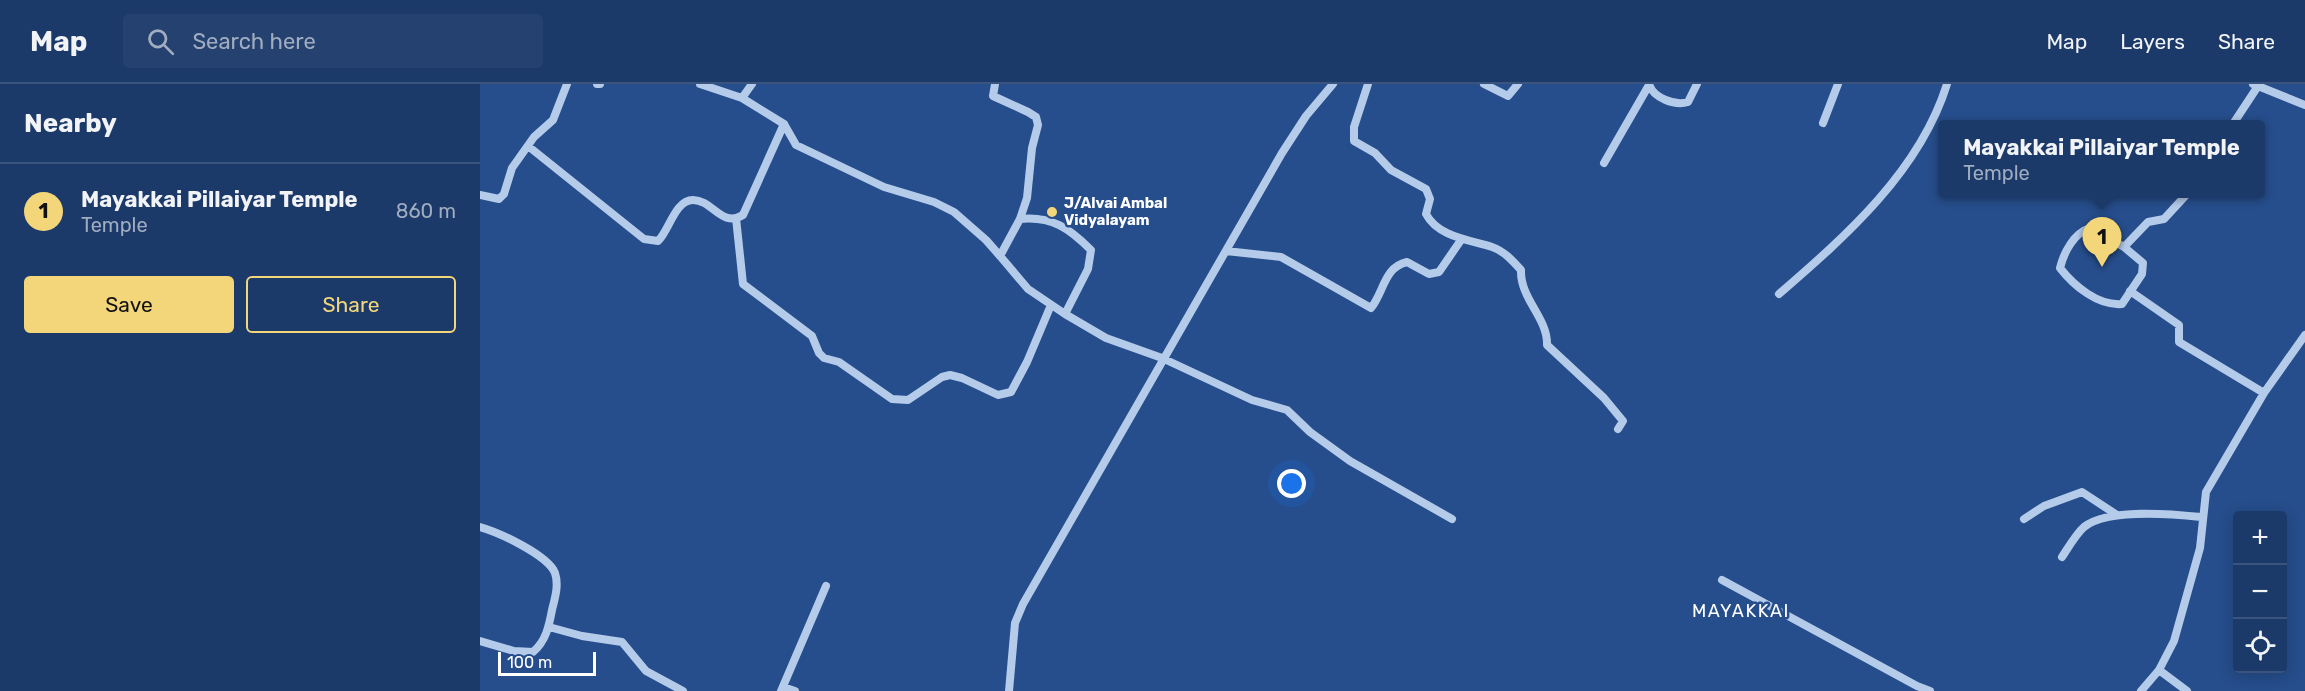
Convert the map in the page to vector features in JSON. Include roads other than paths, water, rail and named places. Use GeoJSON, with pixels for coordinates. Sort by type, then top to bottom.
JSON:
{"type":"FeatureCollection","features":[{"type":"Feature","properties":{"kind":"street"},"geometry":{"type":"LineString","coordinates":[[480,195],[499,199],[504,194],[512,168],[528,146],[553,120],[567,84]]}},
{"type":"Feature","properties":{"kind":"street"},"geometry":{"type":"LineString","coordinates":[[700,84],[742,98],[784,124],[796,145],[884,187],[934,202],[954,212],[986,240],[1028,289],[1106,338],[1162,358],[1252,400],[1287,410],[1310,432],[1350,461],[1452,519]]}},
{"type":"Feature","properties":{"kind":"street"},"geometry":{"type":"LineString","coordinates":[[742,98],[752,84]]}},
{"type":"Feature","properties":{"kind":"street"},"geometry":{"type":"LineString","coordinates":[[995,84],[993,96],[1036,117],[1038,125],[1032,148],[1027,198],[1020,219],[1000,256]]}},
{"type":"Feature","properties":{"kind":"street"},"geometry":{"type":"LineString","coordinates":[[1009,691],[1015,623],[1023,603],[1162,358],[1172,347],[1300,125],[1333,84]]}},
{"type":"Feature","properties":{"kind":"street"},"geometry":{"type":"LineString","coordinates":[[1368,84],[1354,127],[1354,141],[1375,153],[1391,170],[1426,189],[1430,199],[1426,214],[1430,220],[1461,240],[1493,247],[1512,259],[1521,270],[1520,282],[1527,300],[1548,334],[1547,345],[1604,398],[1623,421],[1618,429]]}},
{"type":"Feature","properties":{"kind":"street"},"geometry":{"type":"LineString","coordinates":[[1484,84],[1508,96],[1518,84]]}},
{"type":"Feature","properties":{"kind":"street"},"geometry":{"type":"LineString","coordinates":[[1604,163],[1649,85],[1660,98],[1686,104],[1697,84]]}},
{"type":"Feature","properties":{"kind":"street"},"geometry":{"type":"LineString","coordinates":[[1822,123],[1838,84]]}},
{"type":"Feature","properties":{"kind":"street"},"geometry":{"type":"LineString","coordinates":[[1779,294],[1844,238],[1920,147],[1939,110],[1947,84]]}},
{"type":"Feature","properties":{"kind":"street"},"geometry":{"type":"LineString","coordinates":[[2235,120],[2256,85],[2305,105]]}},
{"type":"Feature","properties":{"kind":"street"},"geometry":{"type":"LineString","coordinates":[[528,146],[644,239],[658,241],[681,205],[688,200],[699,200],[725,218],[736,218],[743,215],[784,124]]}},
{"type":"Feature","properties":{"kind":"street"},"geometry":{"type":"LineString","coordinates":[[2124,247],[2148,222],[2164,219],[2183,198]]}},
{"type":"Feature","properties":{"kind":"street"},"geometry":{"type":"LineString","coordinates":[[736,218],[742,284],[812,336],[819,353],[824,358],[839,362],[892,399],[908,400],[942,377],[950,375],[962,378],[998,395],[1011,392],[1027,362],[1051,305]]}},
{"type":"Feature","properties":{"kind":"street"},"geometry":{"type":"LineString","coordinates":[[1020,219],[1037,218],[1070,229],[1090,250],[1088,269],[1065,314]]}},
{"type":"Feature","properties":{"kind":"street"},"geometry":{"type":"LineString","coordinates":[[2090,228],[2124,247],[2143,263],[2142,274],[2130,291],[2122,304],[2110,305],[2072,284],[2060,268],[2063,257],[2081,231],[2090,228]]}},
{"type":"Feature","properties":{"kind":"street"},"geometry":{"type":"LineString","coordinates":[[1226,251],[1281,258],[1371,308],[1390,271],[1398,264],[1407,262],[1429,274],[1439,272],[1461,240]]}},
{"type":"Feature","properties":{"kind":"street"},"geometry":{"type":"LineString","coordinates":[[2130,291],[2179,325],[2179,342],[2264,393]]}},
{"type":"Feature","properties":{"kind":"street"},"geometry":{"type":"LineString","coordinates":[[2141,691],[2159,670],[2174,641],[2200,548],[2201,517],[2206,492],[2264,393],[2305,335]]}},
{"type":"Feature","properties":{"kind":"street"},"geometry":{"type":"LineString","coordinates":[[2024,519],[2044,506],[2082,492],[2117,516]]}},
{"type":"Feature","properties":{"kind":"street"},"geometry":{"type":"LineString","coordinates":[[2062,558],[2085,526],[2117,516],[2165,513],[2201,517]]}},
{"type":"Feature","properties":{"kind":"street"},"geometry":{"type":"LineString","coordinates":[[480,527],[495,531],[520,545],[554,571],[557,584],[549,627],[540,646],[533,652],[514,651],[480,641]]}},
{"type":"Feature","properties":{"kind":"street"},"geometry":{"type":"LineString","coordinates":[[1722,580],[1930,691]]}},
{"type":"Feature","properties":{"kind":"street"},"geometry":{"type":"LineString","coordinates":[[795,691],[782,689],[826,586]]}},
{"type":"Feature","properties":{"kind":"street"},"geometry":{"type":"LineString","coordinates":[[549,627],[582,636],[622,642],[646,671],[683,691]]}},
{"type":"Feature","properties":{"kind":"street"},"geometry":{"type":"LineString","coordinates":[[2159,670],[2187,691]]}},
{"type":"Feature","properties":{"kind":"place","name":"J/Alvai Ambal Vidyalayam"},"geometry":{"type":"Point","coordinates":[1052,212]}},
{"type":"Feature","properties":{"kind":"place","name":"Mayakkai Pillaiyar Temple"},"geometry":{"type":"Point","coordinates":[2102,267]}},
{"type":"Feature","properties":{"kind":"district","name":"MAYAKKAI"},"geometry":{"type":"Point","coordinates":[1741,611]}}]}
